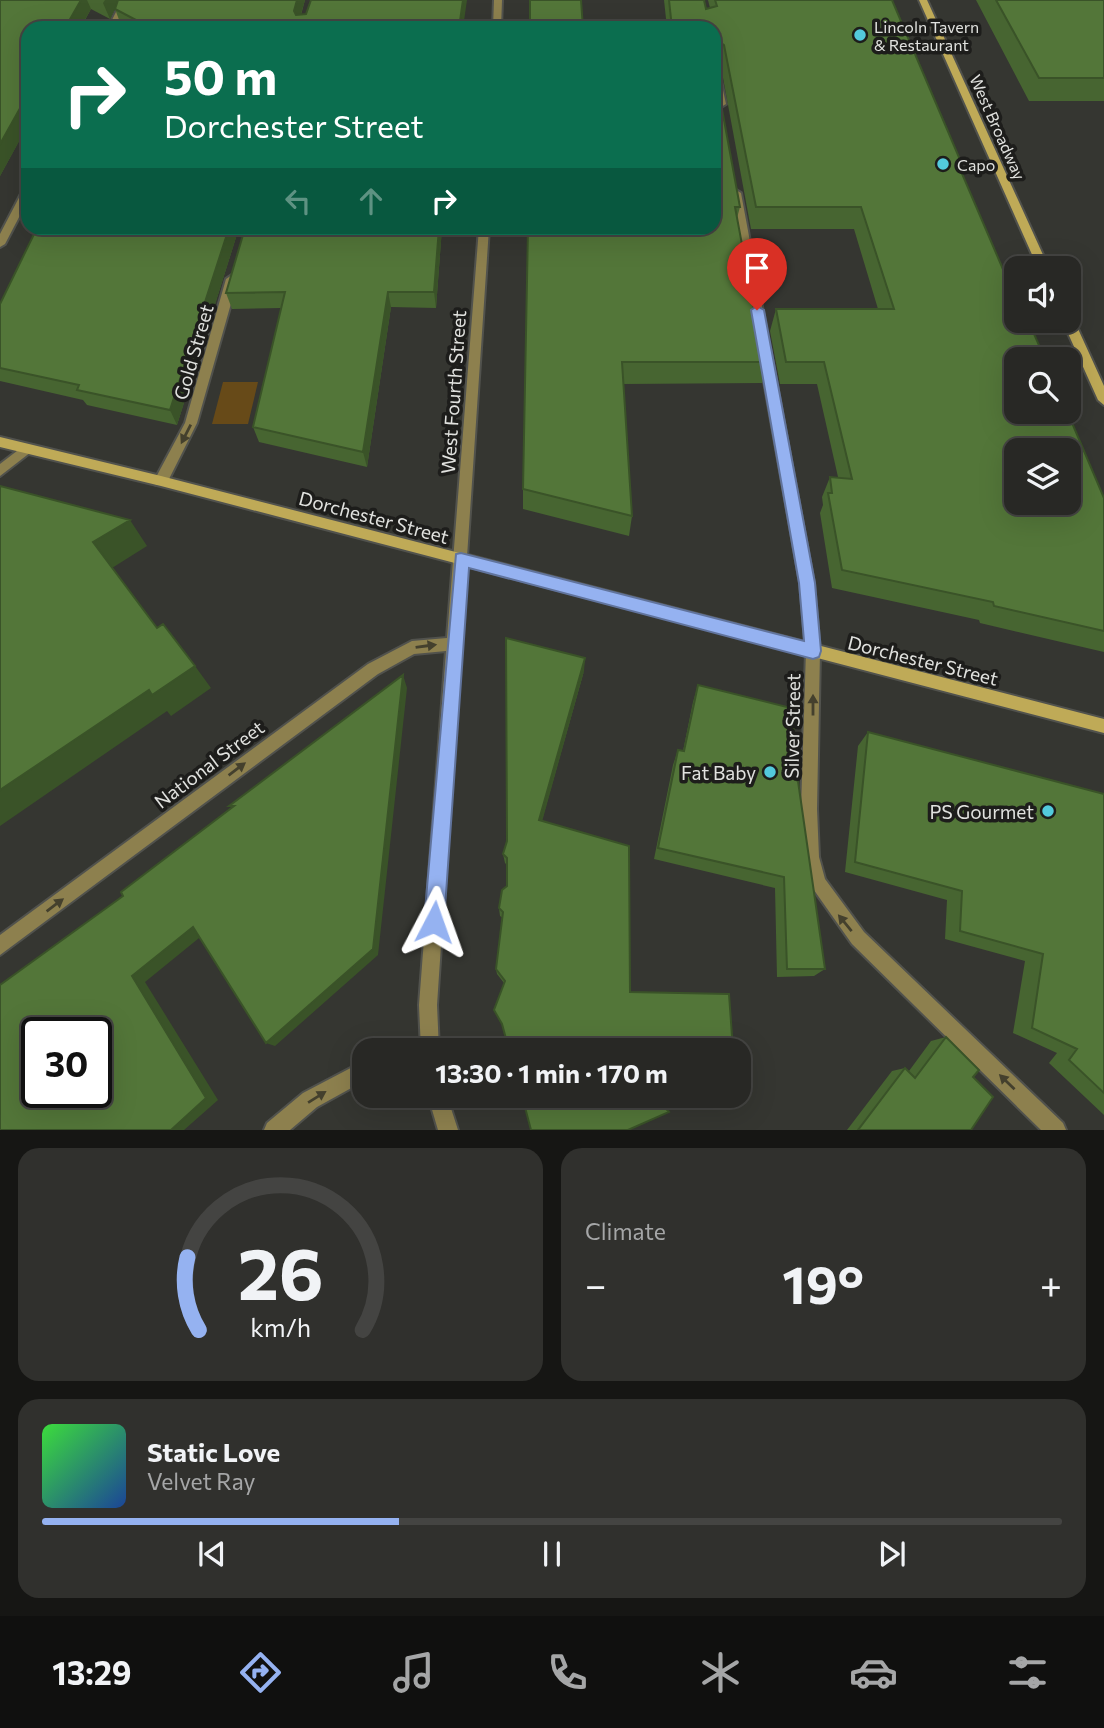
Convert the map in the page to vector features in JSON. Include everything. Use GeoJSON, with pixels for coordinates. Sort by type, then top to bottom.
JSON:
{"type":"FeatureCollection","features":[{"type":"Feature","properties":{"kind":"main road","name":"West Broadway"},"geometry":{"type":"LineString","coordinates":[[923,0],[1039,256]]}},
{"type":"Feature","properties":{"kind":"main road"},"geometry":{"type":"LineString","coordinates":[[1074,333],[1104,400]]}},
{"type":"Feature","properties":{"kind":"main road","name":"Dorchester Street"},"geometry":{"type":"LineString","coordinates":[[0,442],[161,481],[1104,726]]}},
{"type":"Feature","properties":{"kind":"street"},"geometry":{"type":"LineString","coordinates":[[116,21],[126,0]]}},
{"type":"Feature","properties":{"kind":"street"},"geometry":{"type":"LineString","coordinates":[[497,21],[498,0]]}},
{"type":"Feature","properties":{"kind":"street"},"geometry":{"type":"LineString","coordinates":[[721,109],[723,121]]}},
{"type":"Feature","properties":{"kind":"street","name":"Silver Street"},"geometry":{"type":"LineString","coordinates":[[733,175],[807,583],[813,651],[809,809],[811,857],[818,883],[858,938],[1056,1129]]}},
{"type":"Feature","properties":{"kind":"street"},"geometry":{"type":"LineString","coordinates":[[0,244],[21,204]]}},
{"type":"Feature","properties":{"kind":"street","name":"West Fourth Street"},"geometry":{"type":"LineString","coordinates":[[429,1038],[428,1005],[484,235]]}},
{"type":"Feature","properties":{"kind":"street","name":"Gold Street"},"geometry":{"type":"LineString","coordinates":[[161,481],[191,423],[236,267]]}},
{"type":"Feature","properties":{"kind":"street"},"geometry":{"type":"LineString","coordinates":[[0,471],[26,449]]}},
{"type":"Feature","properties":{"kind":"street","name":"National Street"},"geometry":{"type":"LineString","coordinates":[[0,946],[373,669],[412,648],[455,644]]}},
{"type":"Feature","properties":{"kind":"street"},"geometry":{"type":"LineString","coordinates":[[274,1129],[310,1100],[352,1077]]}},
{"type":"Feature","properties":{"kind":"street"},"geometry":{"type":"LineString","coordinates":[[441,1108],[447,1129]]}},
{"type":"Feature","properties":{"kind":"shaded area"},"geometry":{"type":"Polygon","coordinates":[[[223,382],[258,382],[248,424],[212,424],[223,382]]]}},
{"type":"Feature","properties":{"kind":"building"},"geometry":{"type":"Polygon","coordinates":[[[0,0],[81,0],[69,21],[21,21],[21,106],[0,144],[0,0]]]}},
{"type":"Feature","properties":{"kind":"building"},"geometry":{"type":"Polygon","coordinates":[[[118,0],[297,0],[294,11],[296,15],[306,14],[311,0],[463,0],[460,21],[136,21],[115,9],[118,0]]]}},
{"type":"Feature","properties":{"kind":"building"},"geometry":{"type":"Polygon","coordinates":[[[530,0],[581,0],[582,21],[530,21],[530,0]]]}},
{"type":"Feature","properties":{"kind":"building"},"geometry":{"type":"Polygon","coordinates":[[[669,0],[704,0],[706,9],[717,6],[715,0],[892,0],[1004,272],[1004,333],[1034,333],[1040,347],[1004,347],[1004,424],[1073,424],[1078,438],[1004,438],[1004,515],[1081,515],[1081,444],[1104,498],[1104,631],[994,606],[993,602],[842,570],[828,493],[832,493],[830,477],[852,479],[824,362],[786,362],[776,309],[894,309],[861,207],[756,207],[724,45],[721,43],[721,21],[671,21],[669,0]]]}},
{"type":"Feature","properties":{"kind":"building"},"geometry":{"type":"Polygon","coordinates":[[[996,0],[1104,0],[1104,78],[1039,78],[996,0]]]}},
{"type":"Feature","properties":{"kind":"building"},"geometry":{"type":"Polygon","coordinates":[[[721,104],[740,207],[735,207],[754,309],[758,309],[768,362],[622,362],[632,516],[523,489],[528,235],[721,235],[721,104]]]}},
{"type":"Feature","properties":{"kind":"building"},"geometry":{"type":"Polygon","coordinates":[[[34,235],[227,235],[170,410],[77,390],[79,385],[0,368],[0,304],[34,235]]]}},
{"type":"Feature","properties":{"kind":"building"},"geometry":{"type":"Polygon","coordinates":[[[243,235],[438,235],[434,292],[388,292],[363,452],[253,427],[285,292],[226,293],[243,235]]]}},
{"type":"Feature","properties":{"kind":"building"},"geometry":{"type":"Polygon","coordinates":[[[0,486],[130,520],[93,542],[157,628],[163,624],[195,666],[152,695],[149,690],[0,790],[0,486]]]}},
{"type":"Feature","properties":{"kind":"building"},"geometry":{"type":"Polygon","coordinates":[[[506,638],[585,658],[539,820],[629,846],[630,992],[729,994],[732,1038],[506,1038],[494,1010],[505,981],[496,969],[503,912],[499,908],[502,890],[507,886],[507,858],[503,854],[507,841],[506,638]]]}},
{"type":"Feature","properties":{"kind":"building"},"geometry":{"type":"Polygon","coordinates":[[[403,675],[373,949],[266,1043],[193,927],[132,976],[206,1098],[171,1130],[0,1130],[0,985],[123,896],[121,892],[234,806],[229,806],[403,675]]]}},
{"type":"Feature","properties":{"kind":"building"},"geometry":{"type":"Polygon","coordinates":[[[698,685],[795,709],[792,778],[798,781],[825,969],[787,969],[784,877],[658,848],[678,750],[684,751],[698,685]]]}},
{"type":"Feature","properties":{"kind":"building"},"geometry":{"type":"Polygon","coordinates":[[[868,732],[1104,794],[1104,1093],[1069,1060],[1077,1049],[1032,1028],[1043,954],[960,931],[962,891],[855,862],[868,732]]]}},
{"type":"Feature","properties":{"kind":"building"},"geometry":{"type":"Polygon","coordinates":[[[946,1037],[979,1070],[973,1077],[993,1097],[971,1130],[858,1130],[905,1068],[915,1078],[946,1037]]]}},
{"type":"Feature","properties":{"kind":"building"},"geometry":{"type":"Polygon","coordinates":[[[525,1108],[666,1108],[669,1112],[628,1130],[531,1130],[525,1108]]]}},
{"type":"Feature","properties":{"kind":"place","name":"Lincoln Tavern & Restaurant"},"geometry":{"type":"Point","coordinates":[860,35]}},
{"type":"Feature","properties":{"kind":"place","name":"Capo"},"geometry":{"type":"Point","coordinates":[943,164]}},
{"type":"Feature","properties":{"kind":"place","name":"Fat Baby"},"geometry":{"type":"Point","coordinates":[770,772]}},
{"type":"Feature","properties":{"kind":"place","name":"PS Gourmet"},"geometry":{"type":"Point","coordinates":[1048,811]}},
{"type":"Feature","properties":{"kind":"route"},"geometry":{"type":"LineString","coordinates":[[434,922],[461,559],[813,651],[807,583],[757,310]]}}]}
